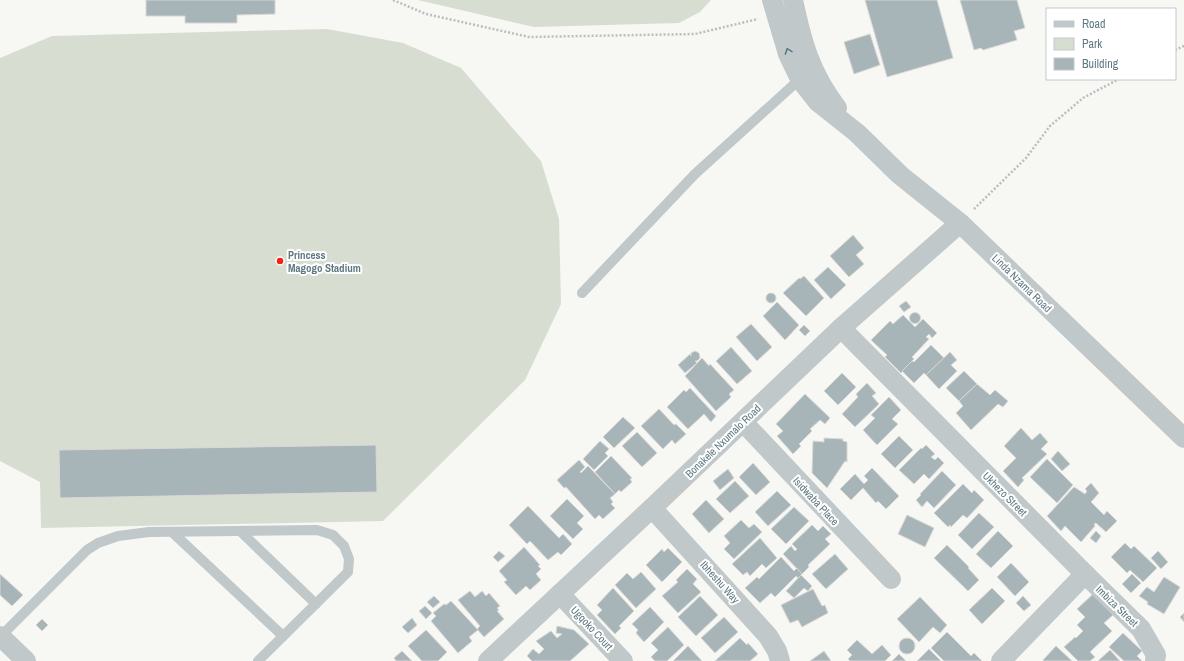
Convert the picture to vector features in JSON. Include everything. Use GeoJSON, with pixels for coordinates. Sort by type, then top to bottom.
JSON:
{"type":"FeatureCollection","features":[{"type":"Feature","properties":{"kind":"street","name":"Linda Nzama Road"},"geometry":{"type":"LineString","coordinates":[[793,0],[800,34],[810,64],[829,97],[857,133]]}},
{"type":"Feature","properties":{"kind":"street","name":"Linda Nzama Road"},"geometry":{"type":"LineString","coordinates":[[774,8],[788,54],[800,79],[818,102],[857,133],[900,174],[960,223],[1184,438]]}},
{"type":"Feature","properties":{"kind":"street","name":"Bonakele Nxumalo Road"},"geometry":{"type":"LineString","coordinates":[[488,661],[652,508],[841,328],[960,223]]}},
{"type":"Feature","properties":{"kind":"street","name":"Ukhezo Street"},"geometry":{"type":"LineString","coordinates":[[841,328],[1085,574]]}},
{"type":"Feature","properties":{"kind":"street","name":"Isidwaba Place"},"geometry":{"type":"LineString","coordinates":[[742,422],[891,578]]}},
{"type":"Feature","properties":{"kind":"street","name":"Ibheshu Way"},"geometry":{"type":"LineString","coordinates":[[652,508],[768,636],[777,651],[780,661]]}},
{"type":"Feature","properties":{"kind":"street"},"geometry":{"type":"LineString","coordinates":[[1000,661],[1085,574]]}},
{"type":"Feature","properties":{"kind":"street","name":"Imbiza Street"},"geometry":{"type":"LineString","coordinates":[[1085,574],[1141,629],[1156,655],[1156,661]]}},
{"type":"Feature","properties":{"kind":"street","name":"Ugqoko Court"},"geometry":{"type":"LineString","coordinates":[[560,594],[623,661]]}},
{"type":"Feature","properties":{"kind":"street"},"geometry":{"type":"LineString","coordinates":[[0,636],[26,661]]}},
{"type":"Feature","properties":{"kind":"lane"},"geometry":{"type":"LineString","coordinates":[[582,293],[695,174],[800,79]]}},
{"type":"Feature","properties":{"kind":"lane"},"geometry":{"type":"LineString","coordinates":[[0,636],[32,607],[66,570],[87,550],[98,542],[134,533],[317,530],[333,535],[344,546],[349,559],[348,572],[258,661]]}},
{"type":"Feature","properties":{"kind":"lane"},"geometry":{"type":"LineString","coordinates":[[240,531],[316,604]]}},
{"type":"Feature","properties":{"kind":"lane"},"geometry":{"type":"LineString","coordinates":[[172,532],[283,636]]}},
{"type":"Feature","properties":{"kind":"path"},"geometry":{"type":"LineString","coordinates":[[393,0],[426,14],[530,37],[694,34],[774,8]]}},
{"type":"Feature","properties":{"kind":"path"},"geometry":{"type":"LineString","coordinates":[[960,223],[1026,158],[1050,126],[1083,98],[1117,80]]}},
{"type":"Feature","properties":{"kind":"green space"},"geometry":{"type":"Polygon","coordinates":[[[418,0],[711,0],[700,12],[679,23],[534,27],[418,0]]]}},
{"type":"Feature","properties":{"kind":"green space","name":"Princess Magogo Stadium"},"geometry":{"type":"Polygon","coordinates":[[[327,29],[403,43],[461,68],[541,161],[559,219],[561,304],[525,380],[383,521],[41,528],[40,482],[0,461],[0,58],[52,36],[327,29]]]}},
{"type":"Feature","properties":{"kind":"building"},"geometry":{"type":"Polygon","coordinates":[[[146,0],[275,0],[275,14],[237,15],[237,23],[185,23],[185,16],[146,16],[146,0]]]}},
{"type":"Feature","properties":{"kind":"building"},"geometry":{"type":"Polygon","coordinates":[[[865,0],[937,0],[953,58],[887,77],[865,0]]]}},
{"type":"Feature","properties":{"kind":"building"},"geometry":{"type":"Polygon","coordinates":[[[960,0],[1017,0],[1025,28],[1014,31],[1017,40],[983,50],[981,48],[974,50],[960,0]]]}},
{"type":"Feature","properties":{"kind":"building"},"geometry":{"type":"Polygon","coordinates":[[[870,34],[880,65],[854,74],[844,42],[870,34]]]}},
{"type":"Feature","properties":{"kind":"building"},"geometry":{"type":"Polygon","coordinates":[[[853,235],[864,248],[856,255],[864,264],[849,277],[830,256],[853,235]]]}},
{"type":"Feature","properties":{"kind":"building"},"geometry":{"type":"Polygon","coordinates":[[[828,267],[846,285],[831,299],[814,280],[828,267]]]}},
{"type":"Feature","properties":{"kind":"building"},"geometry":{"type":"Polygon","coordinates":[[[804,276],[824,298],[806,316],[783,293],[799,278],[800,279],[804,276]]]}},
{"type":"Feature","properties":{"kind":"building"},"geometry":{"type":"Polygon","coordinates":[[[771,293],[776,298],[771,303],[766,298],[771,293]]]}},
{"type":"Feature","properties":{"kind":"building"},"geometry":{"type":"Polygon","coordinates":[[[906,301],[911,307],[904,312],[899,306],[906,301]]]}},
{"type":"Feature","properties":{"kind":"building"},"geometry":{"type":"Polygon","coordinates":[[[777,302],[799,325],[785,340],[763,316],[777,302]]]}},
{"type":"Feature","properties":{"kind":"building"},"geometry":{"type":"Polygon","coordinates":[[[915,312],[919,314],[921,318],[919,322],[915,324],[911,322],[909,318],[911,314],[915,312]]]}},
{"type":"Feature","properties":{"kind":"building"},"geometry":{"type":"Polygon","coordinates":[[[903,315],[915,327],[923,319],[937,333],[932,338],[929,334],[926,337],[929,339],[912,357],[914,359],[901,373],[885,357],[887,355],[871,340],[890,321],[893,324],[903,315]]]}},
{"type":"Feature","properties":{"kind":"building"},"geometry":{"type":"Polygon","coordinates":[[[751,324],[772,347],[757,361],[736,337],[751,324]]]}},
{"type":"Feature","properties":{"kind":"building"},"geometry":{"type":"Polygon","coordinates":[[[804,325],[810,331],[805,336],[799,330],[804,325]]]}},
{"type":"Feature","properties":{"kind":"building"},"geometry":{"type":"Polygon","coordinates":[[[931,345],[944,358],[926,375],[924,373],[914,383],[902,371],[912,361],[914,362],[931,345]]]}},
{"type":"Feature","properties":{"kind":"building"},"geometry":{"type":"Polygon","coordinates":[[[731,347],[752,371],[737,384],[716,361],[731,347]]]}},
{"type":"Feature","properties":{"kind":"building"},"geometry":{"type":"Polygon","coordinates":[[[695,351],[699,353],[700,358],[695,361],[697,363],[685,373],[678,365],[690,354],[691,356],[691,353],[695,351]]]}},
{"type":"Feature","properties":{"kind":"building"},"geometry":{"type":"Polygon","coordinates":[[[950,352],[957,360],[951,365],[957,371],[939,389],[926,375],[950,352]]]}},
{"type":"Feature","properties":{"kind":"building"},"geometry":{"type":"Polygon","coordinates":[[[702,358],[709,366],[710,364],[734,390],[729,394],[731,397],[716,411],[685,376],[702,358]]]}},
{"type":"Feature","properties":{"kind":"building"},"geometry":{"type":"Polygon","coordinates":[[[964,371],[977,384],[959,401],[946,388],[964,371]]]}},
{"type":"Feature","properties":{"kind":"building"},"geometry":{"type":"Polygon","coordinates":[[[842,373],[856,387],[838,405],[824,391],[842,373]]]}},
{"type":"Feature","properties":{"kind":"building"},"geometry":{"type":"Polygon","coordinates":[[[867,383],[876,393],[872,396],[879,404],[855,427],[842,414],[858,397],[856,394],[867,383]]]}},
{"type":"Feature","properties":{"kind":"building"},"geometry":{"type":"Polygon","coordinates":[[[977,384],[990,395],[995,390],[1008,401],[1003,407],[998,404],[971,430],[956,413],[963,406],[959,401],[977,384]]]}},
{"type":"Feature","properties":{"kind":"building"},"geometry":{"type":"Polygon","coordinates":[[[690,388],[716,416],[711,422],[704,414],[688,429],[667,407],[684,390],[686,392],[690,388]]]}},
{"type":"Feature","properties":{"kind":"building"},"geometry":{"type":"Polygon","coordinates":[[[805,394],[830,418],[825,424],[820,420],[810,429],[812,431],[799,444],[801,446],[793,454],[777,436],[783,431],[776,424],[805,394]]]}},
{"type":"Feature","properties":{"kind":"building"},"geometry":{"type":"Polygon","coordinates":[[[889,397],[901,410],[892,419],[898,424],[877,445],[863,430],[875,418],[871,415],[889,397]]]}},
{"type":"Feature","properties":{"kind":"building"},"geometry":{"type":"Polygon","coordinates":[[[659,409],[674,425],[676,424],[686,434],[675,444],[672,440],[663,449],[641,426],[659,409]]]}},
{"type":"Feature","properties":{"kind":"building"},"geometry":{"type":"Polygon","coordinates":[[[623,417],[635,428],[614,448],[603,437],[623,417]]]}},
{"type":"Feature","properties":{"kind":"building"},"geometry":{"type":"Polygon","coordinates":[[[1021,428],[1032,440],[1040,433],[1048,442],[1041,449],[1047,454],[1022,478],[1024,480],[1018,487],[1003,471],[1016,458],[1004,446],[1021,428]]]}},
{"type":"Feature","properties":{"kind":"building"},"geometry":{"type":"Polygon","coordinates":[[[637,432],[657,453],[642,467],[622,446],[637,432]]]}},
{"type":"Feature","properties":{"kind":"building"},"geometry":{"type":"Polygon","coordinates":[[[899,436],[913,450],[895,468],[881,454],[899,436]]]}},
{"type":"Feature","properties":{"kind":"building"},"geometry":{"type":"Polygon","coordinates":[[[824,438],[843,439],[843,441],[847,442],[847,462],[845,461],[827,488],[812,473],[813,441],[824,442],[824,438]]]}},
{"type":"Feature","properties":{"kind":"building"},"geometry":{"type":"Polygon","coordinates":[[[600,441],[609,449],[605,453],[608,456],[594,470],[583,459],[600,441]]]}},
{"type":"Feature","properties":{"kind":"building"},"geometry":{"type":"Polygon","coordinates":[[[376,445],[377,492],[60,498],[59,450],[376,445]]]}},
{"type":"Feature","properties":{"kind":"building"},"geometry":{"type":"Polygon","coordinates":[[[926,445],[935,454],[931,457],[935,460],[938,457],[944,463],[929,479],[924,474],[914,484],[899,470],[926,445]]]}},
{"type":"Feature","properties":{"kind":"building"},"geometry":{"type":"Polygon","coordinates":[[[1058,451],[1070,464],[1062,471],[1051,459],[1058,451]]]}},
{"type":"Feature","properties":{"kind":"building"},"geometry":{"type":"Polygon","coordinates":[[[611,456],[632,478],[630,479],[632,482],[621,492],[619,490],[615,494],[595,472],[611,456]]]}},
{"type":"Feature","properties":{"kind":"building"},"geometry":{"type":"Polygon","coordinates":[[[1047,459],[1073,485],[1057,503],[1030,477],[1047,459]]]}},
{"type":"Feature","properties":{"kind":"building"},"geometry":{"type":"Polygon","coordinates":[[[579,460],[585,467],[580,472],[581,473],[588,466],[615,494],[610,498],[613,502],[611,504],[615,508],[603,519],[599,515],[595,519],[566,487],[564,488],[557,480],[579,460]]]}},
{"type":"Feature","properties":{"kind":"building"},"geometry":{"type":"Polygon","coordinates":[[[753,463],[770,482],[756,495],[739,477],[753,463]]]}},
{"type":"Feature","properties":{"kind":"building"},"geometry":{"type":"Polygon","coordinates":[[[872,468],[899,496],[886,509],[878,501],[876,503],[863,488],[851,500],[840,489],[855,474],[864,484],[868,480],[864,476],[872,468]]]}},
{"type":"Feature","properties":{"kind":"building"},"geometry":{"type":"Polygon","coordinates":[[[728,469],[734,478],[720,490],[713,481],[728,469]]]}},
{"type":"Feature","properties":{"kind":"building"},"geometry":{"type":"Polygon","coordinates":[[[942,471],[956,485],[934,508],[927,501],[922,507],[916,500],[942,471]]]}},
{"type":"Feature","properties":{"kind":"building"},"geometry":{"type":"Polygon","coordinates":[[[735,481],[749,496],[730,513],[716,499],[735,481]]]}},
{"type":"Feature","properties":{"kind":"building"},"geometry":{"type":"Polygon","coordinates":[[[1091,483],[1099,493],[1091,502],[1104,515],[1107,511],[1117,521],[1106,532],[1096,523],[1094,524],[1095,526],[1081,542],[1065,526],[1061,531],[1047,516],[1074,487],[1085,494],[1087,491],[1085,489],[1091,483]]]}},
{"type":"Feature","properties":{"kind":"building"},"geometry":{"type":"Polygon","coordinates":[[[963,484],[972,493],[974,490],[984,500],[967,518],[963,515],[951,527],[950,525],[948,527],[934,513],[963,484]]]}},
{"type":"Feature","properties":{"kind":"building"},"geometry":{"type":"Polygon","coordinates":[[[777,491],[791,505],[768,526],[755,512],[777,491]]]}},
{"type":"Feature","properties":{"kind":"building"},"geometry":{"type":"Polygon","coordinates":[[[567,499],[584,516],[577,523],[583,529],[573,539],[550,516],[567,499]]]}},
{"type":"Feature","properties":{"kind":"building"},"geometry":{"type":"Polygon","coordinates":[[[706,500],[724,519],[709,533],[692,514],[706,500]]]}},
{"type":"Feature","properties":{"kind":"building"},"geometry":{"type":"Polygon","coordinates":[[[528,506],[559,538],[563,534],[572,544],[561,555],[558,552],[548,560],[530,541],[527,544],[509,525],[528,506]]]}},
{"type":"Feature","properties":{"kind":"building"},"geometry":{"type":"Polygon","coordinates":[[[794,507],[809,521],[786,544],[771,529],[794,507]]]}},
{"type":"Feature","properties":{"kind":"building"},"geometry":{"type":"Polygon","coordinates":[[[979,513],[994,527],[972,549],[958,535],[979,513]]]}},
{"type":"Feature","properties":{"kind":"building"},"geometry":{"type":"Polygon","coordinates":[[[907,515],[934,528],[925,547],[898,534],[907,515]]]}},
{"type":"Feature","properties":{"kind":"building"},"geometry":{"type":"Polygon","coordinates":[[[741,520],[749,528],[754,524],[762,532],[734,559],[724,549],[730,543],[724,536],[741,520]]]}},
{"type":"Feature","properties":{"kind":"building"},"geometry":{"type":"Polygon","coordinates":[[[812,525],[818,531],[823,526],[831,534],[825,539],[830,544],[808,565],[809,567],[802,574],[783,554],[791,546],[795,551],[797,549],[792,544],[812,525]]]}},
{"type":"Feature","properties":{"kind":"building"},"geometry":{"type":"Polygon","coordinates":[[[998,531],[1013,546],[991,568],[976,554],[998,531]]]}},
{"type":"Feature","properties":{"kind":"building"},"geometry":{"type":"Polygon","coordinates":[[[1096,531],[1101,536],[1096,543],[1090,538],[1096,531]]]}},
{"type":"Feature","properties":{"kind":"building"},"geometry":{"type":"Polygon","coordinates":[[[760,538],[777,558],[766,568],[762,564],[750,576],[747,572],[743,575],[732,564],[760,538]]]}},
{"type":"Feature","properties":{"kind":"building"},"geometry":{"type":"Polygon","coordinates":[[[1125,543],[1131,549],[1134,546],[1157,568],[1143,582],[1130,570],[1127,573],[1111,557],[1125,543]]]}},
{"type":"Feature","properties":{"kind":"building"},"geometry":{"type":"Polygon","coordinates":[[[947,545],[969,567],[968,568],[979,580],[968,591],[934,558],[947,545]]]}},
{"type":"Feature","properties":{"kind":"building"},"geometry":{"type":"Polygon","coordinates":[[[524,547],[540,565],[538,566],[541,569],[536,574],[541,580],[530,590],[526,586],[516,595],[504,582],[507,580],[499,571],[524,547]]]}},
{"type":"Feature","properties":{"kind":"building"},"geometry":{"type":"Polygon","coordinates":[[[668,548],[682,562],[662,582],[646,565],[662,549],[664,552],[668,548]]]}},
{"type":"Feature","properties":{"kind":"building"},"geometry":{"type":"Polygon","coordinates":[[[499,551],[505,556],[498,562],[493,557],[499,551]]]}},
{"type":"Feature","properties":{"kind":"building"},"geometry":{"type":"Polygon","coordinates":[[[1158,551],[1168,562],[1161,569],[1151,558],[1158,551]]]}},
{"type":"Feature","properties":{"kind":"building"},"geometry":{"type":"Polygon","coordinates":[[[835,554],[848,569],[826,589],[812,574],[835,554]]]}},
{"type":"Feature","properties":{"kind":"building"},"geometry":{"type":"Polygon","coordinates":[[[781,557],[794,571],[797,568],[802,574],[798,578],[796,576],[775,597],[771,593],[760,603],[745,588],[757,577],[759,579],[781,557]]]}},
{"type":"Feature","properties":{"kind":"building"},"geometry":{"type":"Polygon","coordinates":[[[1011,563],[1029,582],[1015,596],[997,577],[1011,563]]]}},
{"type":"Feature","properties":{"kind":"building"},"geometry":{"type":"Polygon","coordinates":[[[687,569],[697,579],[693,584],[701,592],[678,613],[662,596],[678,582],[676,580],[687,569]]]}},
{"type":"Feature","properties":{"kind":"building"},"geometry":{"type":"Polygon","coordinates":[[[641,572],[656,589],[636,608],[615,585],[627,573],[633,579],[641,572]]]}},
{"type":"Feature","properties":{"kind":"building"},"geometry":{"type":"Polygon","coordinates":[[[0,574],[23,595],[12,606],[0,595],[0,574]]]}},
{"type":"Feature","properties":{"kind":"building"},"geometry":{"type":"Polygon","coordinates":[[[1132,574],[1141,583],[1131,593],[1122,584],[1132,574]]]}},
{"type":"Feature","properties":{"kind":"building"},"geometry":{"type":"Polygon","coordinates":[[[801,575],[812,586],[808,591],[804,588],[794,598],[786,591],[801,575]]]}},
{"type":"Feature","properties":{"kind":"building"},"geometry":{"type":"Polygon","coordinates":[[[1164,577],[1180,587],[1164,614],[1147,604],[1148,602],[1139,596],[1147,587],[1154,592],[1164,577]]]}},
{"type":"Feature","properties":{"kind":"building"},"geometry":{"type":"Polygon","coordinates":[[[613,588],[634,611],[619,626],[621,628],[615,634],[597,615],[602,610],[597,605],[613,588]]]}},
{"type":"Feature","properties":{"kind":"building"},"geometry":{"type":"Polygon","coordinates":[[[992,588],[1005,601],[982,624],[969,610],[992,588]]]}},
{"type":"Feature","properties":{"kind":"building"},"geometry":{"type":"Polygon","coordinates":[[[813,589],[822,606],[825,605],[828,613],[802,627],[798,620],[790,623],[781,605],[813,589]]]}},
{"type":"Feature","properties":{"kind":"building"},"geometry":{"type":"Polygon","coordinates":[[[470,591],[475,597],[482,591],[486,596],[489,593],[500,606],[497,608],[499,610],[497,611],[504,619],[484,637],[477,629],[480,626],[458,600],[470,591]]]}},
{"type":"Feature","properties":{"kind":"building"},"geometry":{"type":"Polygon","coordinates":[[[1093,594],[1113,615],[1104,623],[1112,631],[1090,652],[1095,657],[1090,661],[1078,661],[1064,647],[1083,631],[1077,625],[1085,617],[1077,609],[1093,594]]]}},
{"type":"Feature","properties":{"kind":"building"},"geometry":{"type":"Polygon","coordinates":[[[434,596],[440,602],[433,608],[427,602],[434,596]]]}},
{"type":"Feature","properties":{"kind":"building"},"geometry":{"type":"Polygon","coordinates":[[[700,596],[718,615],[696,636],[678,617],[700,596]]]}},
{"type":"Feature","properties":{"kind":"building"},"geometry":{"type":"Polygon","coordinates":[[[1023,596],[1031,605],[1024,611],[1016,603],[1023,596]]]}},
{"type":"Feature","properties":{"kind":"building"},"geometry":{"type":"Polygon","coordinates":[[[920,597],[947,625],[940,633],[933,627],[919,642],[897,619],[920,597]]]}},
{"type":"Feature","properties":{"kind":"building"},"geometry":{"type":"Polygon","coordinates":[[[451,601],[478,630],[469,637],[472,641],[458,653],[431,621],[436,616],[433,613],[444,604],[446,605],[451,601]]]}},
{"type":"Feature","properties":{"kind":"building"},"geometry":{"type":"Polygon","coordinates":[[[425,606],[432,613],[426,619],[419,611],[425,606]]]}},
{"type":"Feature","properties":{"kind":"building"},"geometry":{"type":"Polygon","coordinates":[[[650,607],[664,622],[644,642],[636,633],[638,630],[632,624],[650,607]]]}},
{"type":"Feature","properties":{"kind":"building"},"geometry":{"type":"Polygon","coordinates":[[[1184,613],[1184,622],[1180,617],[1184,613]]]}},
{"type":"Feature","properties":{"kind":"building"},"geometry":{"type":"Polygon","coordinates":[[[724,617],[738,632],[715,653],[701,638],[724,617]]]}},
{"type":"Feature","properties":{"kind":"building"},"geometry":{"type":"Polygon","coordinates":[[[412,618],[417,625],[408,633],[402,627],[412,618]]]}},
{"type":"Feature","properties":{"kind":"building"},"geometry":{"type":"Polygon","coordinates":[[[42,619],[48,625],[42,631],[36,625],[42,619]]]}},
{"type":"Feature","properties":{"kind":"building"},"geometry":{"type":"Polygon","coordinates":[[[557,626],[574,630],[589,644],[570,661],[532,661],[527,656],[533,649],[539,654],[544,649],[536,641],[551,631],[557,638],[562,634],[556,633],[557,626]]]}},
{"type":"Feature","properties":{"kind":"building"},"geometry":{"type":"Polygon","coordinates":[[[668,627],[684,645],[667,661],[655,661],[651,657],[658,650],[651,643],[668,627]]]}},
{"type":"Feature","properties":{"kind":"building"},"geometry":{"type":"Polygon","coordinates":[[[426,630],[447,652],[438,661],[422,661],[408,646],[426,630]]]}},
{"type":"Feature","properties":{"kind":"building"},"geometry":{"type":"Polygon","coordinates":[[[947,632],[971,656],[974,653],[982,661],[944,661],[931,648],[947,632]]]}},
{"type":"Feature","properties":{"kind":"building"},"geometry":{"type":"Polygon","coordinates":[[[1123,633],[1142,651],[1137,656],[1142,661],[1124,661],[1109,647],[1123,633]]]}},
{"type":"Feature","properties":{"kind":"building"},"geometry":{"type":"Polygon","coordinates":[[[740,638],[747,645],[748,643],[758,654],[750,661],[715,661],[740,638]]]}},
{"type":"Feature","properties":{"kind":"building"},"geometry":{"type":"Polygon","coordinates":[[[904,638],[910,638],[915,643],[913,652],[910,654],[904,654],[899,649],[899,643],[904,638]]]}},
{"type":"Feature","properties":{"kind":"building"},"geometry":{"type":"Polygon","coordinates":[[[857,640],[872,654],[882,645],[891,655],[885,661],[850,661],[848,659],[852,655],[847,650],[857,640]]]}},
{"type":"Feature","properties":{"kind":"building"},"geometry":{"type":"Polygon","coordinates":[[[688,646],[702,661],[673,661],[688,646]]]}},
{"type":"Feature","properties":{"kind":"building"},"geometry":{"type":"Polygon","coordinates":[[[1056,646],[1072,661],[1044,661],[1043,660],[1056,646]]]}},
{"type":"Feature","properties":{"kind":"building"},"geometry":{"type":"Polygon","coordinates":[[[929,649],[941,661],[917,661],[929,649]]]}},
{"type":"Feature","properties":{"kind":"building"},"geometry":{"type":"Polygon","coordinates":[[[1110,650],[1120,661],[1098,661],[1110,650]]]}},
{"type":"Feature","properties":{"kind":"building"},"geometry":{"type":"Polygon","coordinates":[[[402,651],[412,661],[396,661],[394,658],[402,651]]]}},
{"type":"Feature","properties":{"kind":"building"},"geometry":{"type":"Polygon","coordinates":[[[824,651],[831,661],[810,661],[824,651]]]}},
{"type":"Feature","properties":{"kind":"building"},"geometry":{"type":"Polygon","coordinates":[[[899,654],[906,661],[892,661],[899,654]]]}},
{"type":"Feature","properties":{"kind":"place","name":"Princess Magogo Stadium"},"geometry":{"type":"Point","coordinates":[280,261]}}]}
